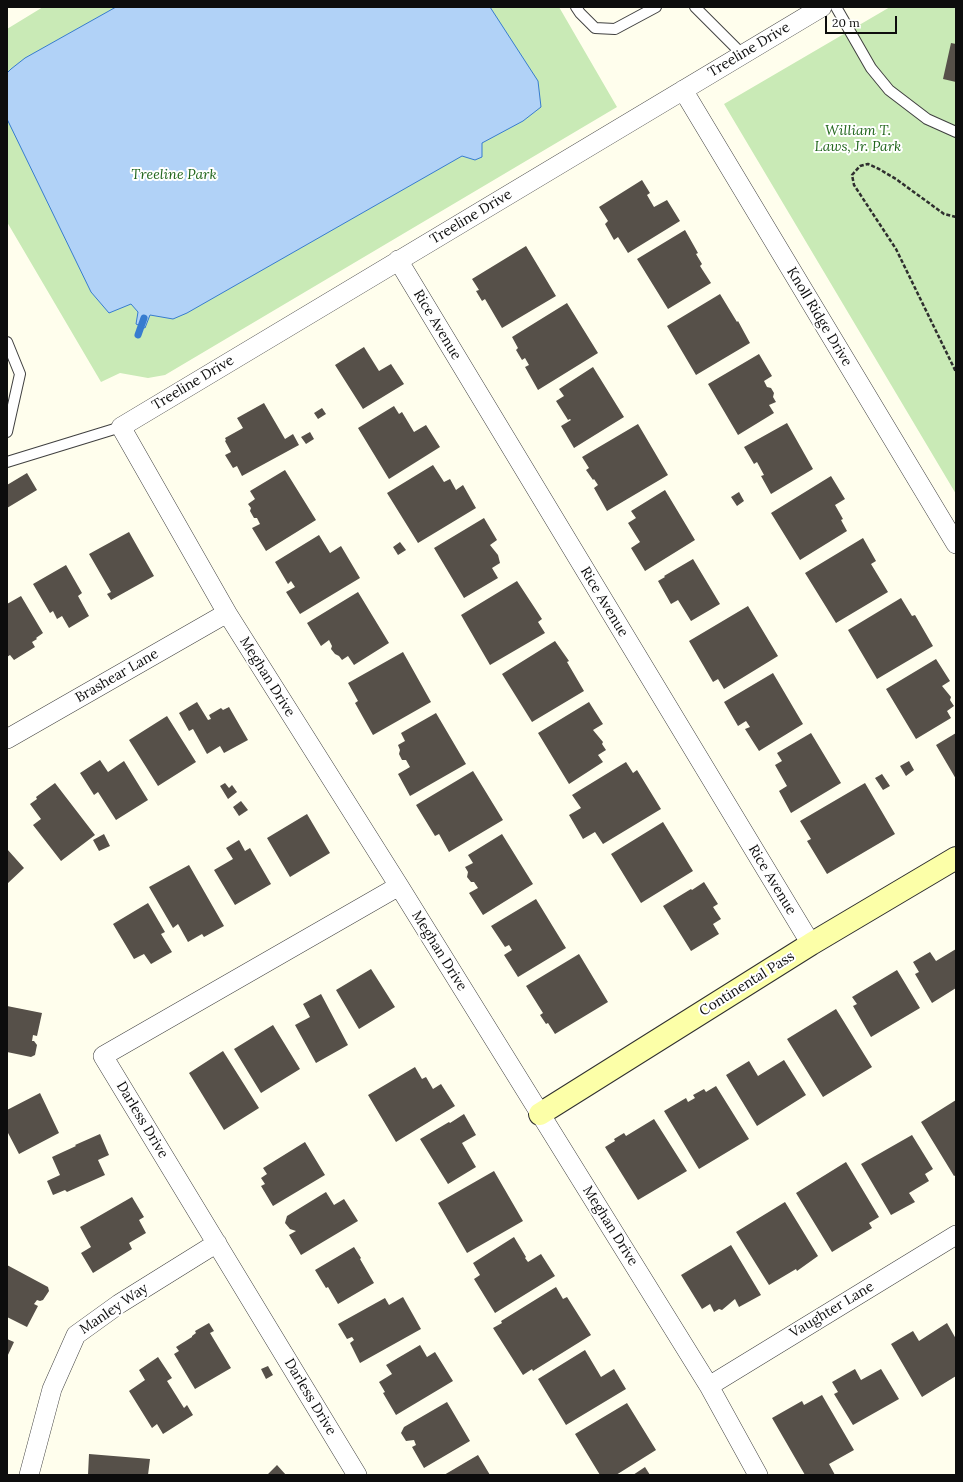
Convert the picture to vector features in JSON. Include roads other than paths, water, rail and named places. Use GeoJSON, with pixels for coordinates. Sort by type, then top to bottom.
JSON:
{"type":"FeatureCollection","features":[{"type":"Feature","properties":{"kind":"street","name":"Treeline Drive"},"geometry":{"type":"LineString","coordinates":[[121,427],[822,7]]}},
{"type":"Feature","properties":{"kind":"street","name":"Knoll Ridge Drive"},"geometry":{"type":"LineString","coordinates":[[683,90],[956,544]]}},
{"type":"Feature","properties":{"kind":"street","name":"Rice Avenue"},"geometry":{"type":"LineString","coordinates":[[398,260],[811,944]]}},
{"type":"Feature","properties":{"kind":"street","name":"Meghan Drive"},"geometry":{"type":"LineString","coordinates":[[121,427],[227,613],[399,886],[709,1386],[758,1475]]}},
{"type":"Feature","properties":{"kind":"street","name":"Brashear Lane"},"geometry":{"type":"LineString","coordinates":[[7,739],[227,613]]}},
{"type":"Feature","properties":{"kind":"street","name":"Continental Pass"},"geometry":{"type":"LineString","coordinates":[[540,1114],[811,944],[956,858]]}},
{"type":"Feature","properties":{"kind":"street","name":"Darless Drive"},"geometry":{"type":"LineString","coordinates":[[357,1475],[103,1056],[399,886]]}},
{"type":"Feature","properties":{"kind":"street","name":"Vaughter Lane"},"geometry":{"type":"LineString","coordinates":[[709,1386],[956,1235]]}},
{"type":"Feature","properties":{"kind":"street","name":"Manley Way"},"geometry":{"type":"LineString","coordinates":[[30,1475],[52,1389],[76,1335],[119,1304],[217,1243]]}},
{"type":"Feature","properties":{"kind":"lane"},"geometry":{"type":"LineString","coordinates":[[576,7],[595,28],[615,29],[656,7]]}},
{"type":"Feature","properties":{"kind":"lane"},"geometry":{"type":"LineString","coordinates":[[695,7],[742,54]]}},
{"type":"Feature","properties":{"kind":"lane"},"geometry":{"type":"LineString","coordinates":[[836,7],[871,68],[889,90],[927,119],[956,132]]}},
{"type":"Feature","properties":{"kind":"lane"},"geometry":{"type":"LineString","coordinates":[[7,342],[20,374],[7,432]]}},
{"type":"Feature","properties":{"kind":"lane"},"geometry":{"type":"LineString","coordinates":[[7,462],[121,427]]}},
{"type":"Feature","properties":{"kind":"water","name":"Treeline Park"},"geometry":{"type":"Polygon","coordinates":[[[116,7],[490,7],[538,81],[541,107],[523,121],[482,143],[482,157],[475,160],[462,156],[187,313],[173,319],[150,315],[145,328],[136,324],[138,312],[131,304],[109,313],[91,292],[7,119],[7,73],[25,58],[116,7]]]}},
{"type":"Feature","properties":{"kind":"waterway"},"geometry":{"type":"LineString","coordinates":[[138,335],[144,318]]}},
{"type":"Feature","properties":{"kind":"park label","name":"William T. Laws, Jr. Park"},"geometry":{"type":"Point","coordinates":[858,140]}}]}
